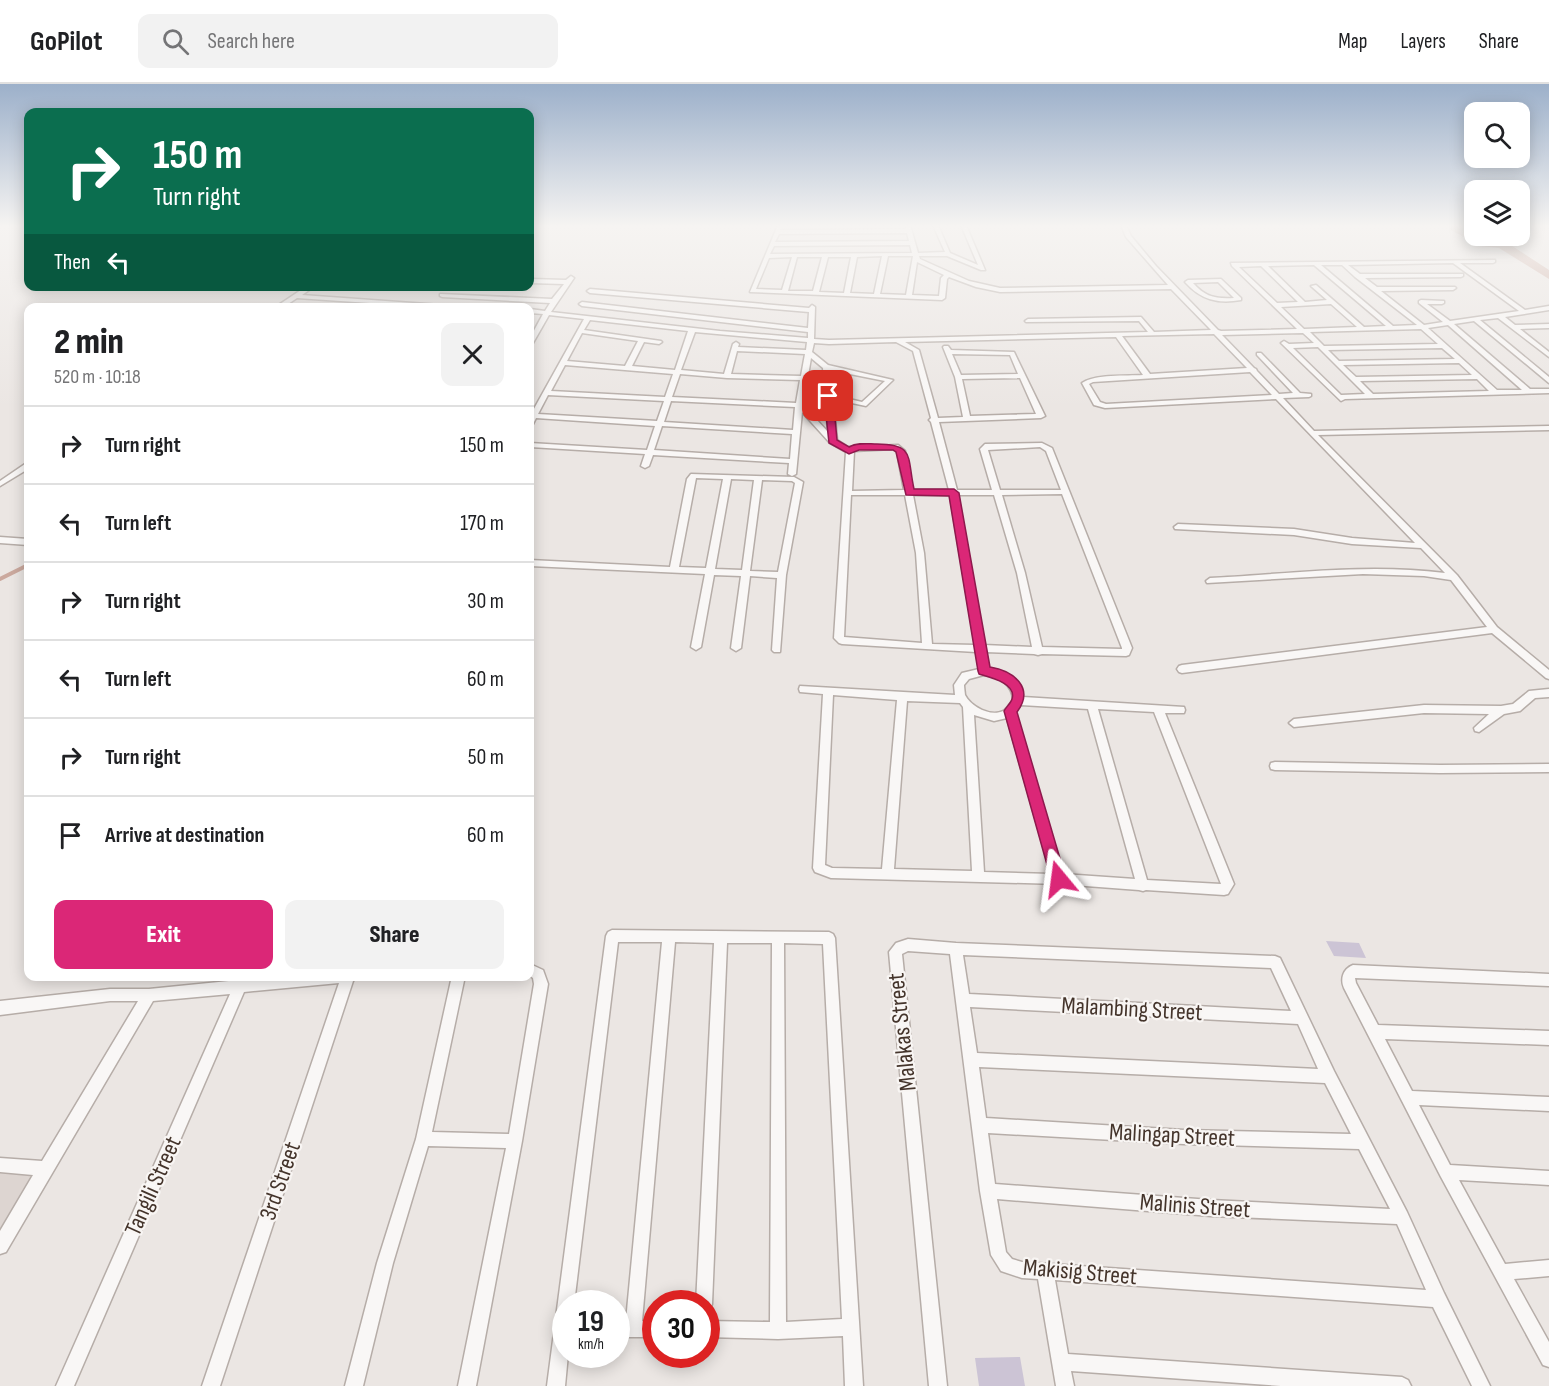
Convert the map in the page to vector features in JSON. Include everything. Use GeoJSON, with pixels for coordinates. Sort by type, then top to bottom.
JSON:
{"type":"FeatureCollection","features":[{"type":"Feature","properties":{"kind":"street"},"geometry":{"type":"LineString","coordinates":[[534,336],[565,286]]}},
{"type":"Feature","properties":{"kind":"street"},"geometry":{"type":"LineString","coordinates":[[575,315],[594,286]]}},
{"type":"Feature","properties":{"kind":"street"},"geometry":{"type":"LineString","coordinates":[[754,286],[752,291],[942,298],[943,286]]}},
{"type":"Feature","properties":{"kind":"street"},"geometry":{"type":"LineString","coordinates":[[785,292],[787,286]]}},
{"type":"Feature","properties":{"kind":"street"},"geometry":{"type":"LineString","coordinates":[[815,294],[817,286]]}},
{"type":"Feature","properties":{"kind":"street"},"geometry":{"type":"LineString","coordinates":[[847,295],[849,286]]}},
{"type":"Feature","properties":{"kind":"street"},"geometry":{"type":"LineString","coordinates":[[877,296],[879,286]]}},
{"type":"Feature","properties":{"kind":"street"},"geometry":{"type":"LineString","coordinates":[[909,297],[911,286]]}},
{"type":"Feature","properties":{"kind":"street"},"geometry":{"type":"LineString","coordinates":[[979,286],[1000,290],[1174,287],[1312,433],[1425,546],[1454,577],[1494,629],[1549,675]]}},
{"type":"Feature","properties":{"kind":"street"},"geometry":{"type":"LineString","coordinates":[[1191,286],[1201,296],[1208,299],[1239,299]]}},
{"type":"Feature","properties":{"kind":"street"},"geometry":{"type":"LineString","coordinates":[[1225,286],[1239,299]]}},
{"type":"Feature","properties":{"kind":"street"},"geometry":{"type":"LineString","coordinates":[[1256,286],[1371,396]]}},
{"type":"Feature","properties":{"kind":"street"},"geometry":{"type":"LineString","coordinates":[[1285,286],[1304,304]]}},
{"type":"Feature","properties":{"kind":"street"},"geometry":{"type":"LineString","coordinates":[[1314,286],[1363,329]]}},
{"type":"Feature","properties":{"kind":"street"},"geometry":{"type":"LineString","coordinates":[[1342,286],[1392,328]]}},
{"type":"Feature","properties":{"kind":"street"},"geometry":{"type":"LineString","coordinates":[[1370,286],[1423,327],[1496,393]]}},
{"type":"Feature","properties":{"kind":"street"},"geometry":{"type":"LineString","coordinates":[[1487,286],[1523,311]]}},
{"type":"Feature","properties":{"kind":"street"},"geometry":{"type":"LineString","coordinates":[[1374,289],[1453,288]]}},
{"type":"Feature","properties":{"kind":"street"},"geometry":{"type":"LineString","coordinates":[[286,303],[304,291]]}},
{"type":"Feature","properties":{"kind":"street"},"geometry":{"type":"LineString","coordinates":[[435,303],[446,291]]}},
{"type":"Feature","properties":{"kind":"street"},"geometry":{"type":"LineString","coordinates":[[465,303],[478,291]]}},
{"type":"Feature","properties":{"kind":"street"},"geometry":{"type":"LineString","coordinates":[[520,299],[525,291]]}},
{"type":"Feature","properties":{"kind":"street"},"geometry":{"type":"LineString","coordinates":[[590,291],[668,299],[812,308],[811,340],[799,405],[792,474]]}},
{"type":"Feature","properties":{"kind":"street"},"geometry":{"type":"LineString","coordinates":[[442,295],[554,301]]}},
{"type":"Feature","properties":{"kind":"street"},"geometry":{"type":"LineString","coordinates":[[296,296],[391,303]]}},
{"type":"Feature","properties":{"kind":"street"},"geometry":{"type":"LineString","coordinates":[[658,313],[668,299]]}},
{"type":"Feature","properties":{"kind":"street"},"geometry":{"type":"LineString","coordinates":[[720,333],[734,302]]}},
{"type":"Feature","properties":{"kind":"street"},"geometry":{"type":"LineString","coordinates":[[1276,305],[1333,302]]}},
{"type":"Feature","properties":{"kind":"street"},"geometry":{"type":"LineString","coordinates":[[1442,302],[1420,302],[1529,392]]}},
{"type":"Feature","properties":{"kind":"street"},"geometry":{"type":"LineString","coordinates":[[582,304],[811,330]]}},
{"type":"Feature","properties":{"kind":"street"},"geometry":{"type":"LineString","coordinates":[[534,311],[740,335],[811,340],[895,340],[1423,327],[1547,309]]}},
{"type":"Feature","properties":{"kind":"street"},"geometry":{"type":"LineString","coordinates":[[1500,315],[1549,355]]}},
{"type":"Feature","properties":{"kind":"street"},"geometry":{"type":"LineString","coordinates":[[534,414],[588,317]]}},
{"type":"Feature","properties":{"kind":"street"},"geometry":{"type":"LineString","coordinates":[[1028,321],[1141,319],[1152,333]]}},
{"type":"Feature","properties":{"kind":"street"},"geometry":{"type":"LineString","coordinates":[[1475,319],[1549,381]]}},
{"type":"Feature","properties":{"kind":"street"},"geometry":{"type":"LineString","coordinates":[[534,324],[540,325]]}},
{"type":"Feature","properties":{"kind":"street"},"geometry":{"type":"LineString","coordinates":[[1514,327],[1549,326]]}},
{"type":"Feature","properties":{"kind":"street"},"geometry":{"type":"LineString","coordinates":[[645,466],[692,330]]}},
{"type":"Feature","properties":{"kind":"street"},"geometry":{"type":"LineString","coordinates":[[580,331],[659,342]]}},
{"type":"Feature","properties":{"kind":"street"},"geometry":{"type":"LineString","coordinates":[[728,376],[740,335]]}},
{"type":"Feature","properties":{"kind":"street"},"geometry":{"type":"LineString","coordinates":[[1118,335],[1148,377]]}},
{"type":"Feature","properties":{"kind":"street"},"geometry":{"type":"LineString","coordinates":[[943,338],[958,377],[967,419]]}},
{"type":"Feature","properties":{"kind":"street"},"geometry":{"type":"LineString","coordinates":[[627,369],[642,340]]}},
{"type":"Feature","properties":{"kind":"street"},"geometry":{"type":"LineString","coordinates":[[895,340],[916,350],[954,493],[984,671]]}},
{"type":"Feature","properties":{"kind":"street"},"geometry":{"type":"LineString","coordinates":[[1532,342],[1549,342]]}},
{"type":"Feature","properties":{"kind":"street"},"geometry":{"type":"LineString","coordinates":[[1443,346],[1286,344],[1340,398],[1549,391]]}},
{"type":"Feature","properties":{"kind":"street"},"geometry":{"type":"LineString","coordinates":[[736,349],[808,352],[826,367],[890,380],[863,404],[828,396]]}},
{"type":"Feature","properties":{"kind":"street"},"geometry":{"type":"LineString","coordinates":[[933,420],[1041,416],[1012,353],[948,352]]}},
{"type":"Feature","properties":{"kind":"street"},"geometry":{"type":"LineString","coordinates":[[1239,354],[1263,353],[1298,395]]}},
{"type":"Feature","properties":{"kind":"street"},"geometry":{"type":"LineString","coordinates":[[1338,363],[1461,361]]}},
{"type":"Feature","properties":{"kind":"street"},"geometry":{"type":"LineString","coordinates":[[562,363],[728,376],[804,378]]}},
{"type":"Feature","properties":{"kind":"street"},"geometry":{"type":"LineString","coordinates":[[826,367],[833,441]]}},
{"type":"Feature","properties":{"kind":"street"},"geometry":{"type":"LineString","coordinates":[[1254,370],[1092,380],[1085,383],[1097,403],[1105,406],[1309,395]]}},
{"type":"Feature","properties":{"kind":"street"},"geometry":{"type":"LineString","coordinates":[[958,377],[1022,376]]}},
{"type":"Feature","properties":{"kind":"street"},"geometry":{"type":"LineString","coordinates":[[1354,379],[1478,377]]}},
{"type":"Feature","properties":{"kind":"street"},"geometry":{"type":"LineString","coordinates":[[546,393],[799,405],[833,441],[849,451]]}},
{"type":"Feature","properties":{"kind":"street"},"geometry":{"type":"LineString","coordinates":[[534,419],[796,432]]}},
{"type":"Feature","properties":{"kind":"street"},"geometry":{"type":"LineString","coordinates":[[1312,433],[1549,428]]}},
{"type":"Feature","properties":{"kind":"street"},"geometry":{"type":"LineString","coordinates":[[534,445],[792,460]]}},
{"type":"Feature","properties":{"kind":"street"},"geometry":{"type":"LineString","coordinates":[[849,451],[839,638],[846,643],[1038,652],[1126,654],[1127,648],[1049,450],[1045,446],[988,446],[984,449],[1021,573],[1038,652]]}},
{"type":"Feature","properties":{"kind":"street"},"geometry":{"type":"LineString","coordinates":[[849,451],[857,447],[900,449],[920,554],[927,647]]}},
{"type":"Feature","properties":{"kind":"street"},"geometry":{"type":"LineString","coordinates":[[0,484],[24,469]]}},
{"type":"Feature","properties":{"kind":"street"},"geometry":{"type":"LineString","coordinates":[[675,569],[691,479],[700,476],[794,479],[799,482],[783,575],[777,650]]}},
{"type":"Feature","properties":{"kind":"street"},"geometry":{"type":"LineString","coordinates":[[696,647],[727,477]]}},
{"type":"Feature","properties":{"kind":"street"},"geometry":{"type":"LineString","coordinates":[[736,648],[758,478]]}},
{"type":"Feature","properties":{"kind":"street"},"geometry":{"type":"LineString","coordinates":[[847,493],[1065,492]]}},
{"type":"Feature","properties":{"kind":"street"},"geometry":{"type":"LineString","coordinates":[[1178,527],[1294,532],[1352,541],[1425,546]]}},
{"type":"Feature","properties":{"kind":"street"},"geometry":{"type":"LineString","coordinates":[[0,540],[24,542]]}},
{"type":"Feature","properties":{"kind":"street"},"geometry":{"type":"LineString","coordinates":[[534,563],[783,575]]}},
{"type":"Feature","properties":{"kind":"street"},"geometry":{"type":"LineString","coordinates":[[1210,581],[1381,571],[1427,572],[1454,577]]}},
{"type":"Feature","properties":{"kind":"street"},"geometry":{"type":"LineString","coordinates":[[1182,669],[1494,629]]}},
{"type":"Feature","properties":{"kind":"street"},"geometry":{"type":"LineString","coordinates":[[804,689],[964,703],[985,715],[994,716],[1010,711],[1018,701],[1019,694],[1010,680],[993,672],[975,672],[962,679],[958,692],[964,703],[978,878]]}},
{"type":"Feature","properties":{"kind":"street"},"geometry":{"type":"LineString","coordinates":[[828,691],[819,868],[831,873],[1059,879],[1224,890],[1228,884],[1158,709]]}},
{"type":"Feature","properties":{"kind":"street"},"geometry":{"type":"LineString","coordinates":[[1294,723],[1424,709],[1501,710],[1516,708],[1533,694],[1549,693]]}},
{"type":"Feature","properties":{"kind":"street"},"geometry":{"type":"LineString","coordinates":[[888,873],[902,697]]}},
{"type":"Feature","properties":{"kind":"street"},"geometry":{"type":"LineString","coordinates":[[1018,701],[1180,710]]}},
{"type":"Feature","properties":{"kind":"street"},"geometry":{"type":"LineString","coordinates":[[1092,705],[1143,886]]}},
{"type":"Feature","properties":{"kind":"street"},"geometry":{"type":"LineString","coordinates":[[1479,728],[1501,710]]}},
{"type":"Feature","properties":{"kind":"street"},"geometry":{"type":"LineString","coordinates":[[1010,711],[1059,879]]}},
{"type":"Feature","properties":{"kind":"street"},"geometry":{"type":"LineString","coordinates":[[1275,766],[1549,768]]}},
{"type":"Feature","properties":{"kind":"street"},"geometry":{"type":"LineString","coordinates":[[568,1290],[612,936],[829,938],[854,1386]]}},
{"type":"Feature","properties":{"kind":"street"},"geometry":{"type":"LineString","coordinates":[[629,1290],[669,936]]}},
{"type":"Feature","properties":{"kind":"street"},"geometry":{"type":"LineString","coordinates":[[705,1290],[721,937]]}},
{"type":"Feature","properties":{"kind":"street"},"geometry":{"type":"LineString","coordinates":[[778,938],[778,1331]]}},
{"type":"Feature","properties":{"kind":"street","name":"Malakas Street"},"geometry":{"type":"LineString","coordinates":[[938,1386],[895,952],[900,947],[908,945],[1275,962],[1302,1018]]}},
{"type":"Feature","properties":{"kind":"street","name":"Makisig Street"},"geometry":{"type":"LineString","coordinates":[[956,949],[988,1191],[999,1255],[1007,1265],[1022,1270],[1438,1299]]}},
{"type":"Feature","properties":{"kind":"street"},"geometry":{"type":"LineString","coordinates":[[1549,980],[1353,971],[1349,976],[1349,984],[1410,1098],[1446,1172],[1549,1359]]}},
{"type":"Feature","properties":{"kind":"street"},"geometry":{"type":"LineString","coordinates":[[467,1386],[515,1141],[541,984],[538,974],[534,972]]}},
{"type":"Feature","properties":{"kind":"street"},"geometry":{"type":"LineString","coordinates":[[0,1008],[110,995],[149,995],[301,981]]}},
{"type":"Feature","properties":{"kind":"street","name":"3rd Street"},"geometry":{"type":"LineString","coordinates":[[211,1386],[349,981]]}},
{"type":"Feature","properties":{"kind":"street"},"geometry":{"type":"LineString","coordinates":[[354,1386],[386,1263],[423,1139],[458,981]]}},
{"type":"Feature","properties":{"kind":"street","name":"Tangili Street"},"geometry":{"type":"LineString","coordinates":[[65,1386],[240,986]]}},
{"type":"Feature","properties":{"kind":"street"},"geometry":{"type":"LineString","coordinates":[[0,1246],[149,995]]}},
{"type":"Feature","properties":{"kind":"street","name":"Malambing Street"},"geometry":{"type":"LineString","coordinates":[[962,1000],[1302,1018]]}},
{"type":"Feature","properties":{"kind":"street"},"geometry":{"type":"LineString","coordinates":[[1302,1018],[1329,1076],[1402,1217],[1438,1299],[1481,1386]]}},
{"type":"Feature","properties":{"kind":"street"},"geometry":{"type":"LineString","coordinates":[[1374,1032],[1549,1038]]}},
{"type":"Feature","properties":{"kind":"street"},"geometry":{"type":"LineString","coordinates":[[970,1060],[1329,1076]]}},
{"type":"Feature","properties":{"kind":"street"},"geometry":{"type":"LineString","coordinates":[[1410,1098],[1549,1104]]}},
{"type":"Feature","properties":{"kind":"street","name":"Malingap Street"},"geometry":{"type":"LineString","coordinates":[[980,1125],[1184,1137],[1364,1142]]}},
{"type":"Feature","properties":{"kind":"street"},"geometry":{"type":"LineString","coordinates":[[423,1139],[515,1141]]}},
{"type":"Feature","properties":{"kind":"street"},"geometry":{"type":"LineString","coordinates":[[0,1165],[44,1169]]}},
{"type":"Feature","properties":{"kind":"street"},"geometry":{"type":"LineString","coordinates":[[1446,1172],[1549,1178]]}},
{"type":"Feature","properties":{"kind":"street","name":"Malinis Street"},"geometry":{"type":"LineString","coordinates":[[988,1191],[1211,1208],[1402,1217]]}},
{"type":"Feature","properties":{"kind":"street"},"geometry":{"type":"LineString","coordinates":[[1502,1272],[1549,1268]]}},
{"type":"Feature","properties":{"kind":"street"},"geometry":{"type":"LineString","coordinates":[[1045,1270],[1065,1386]]}},
{"type":"Feature","properties":{"kind":"street"},"geometry":{"type":"LineString","coordinates":[[720,1329],[778,1331],[851,1327]]}},
{"type":"Feature","properties":{"kind":"street"},"geometry":{"type":"LineString","coordinates":[[1062,1362],[1402,1386]]}},
{"type":"Feature","properties":{"kind":"street"},"geometry":{"type":"LineString","coordinates":[[556,1386],[559,1368]]}},
{"type":"Feature","properties":{"kind":"shaded area"},"geometry":{"type":"Polygon","coordinates":[[[1326,941],[1359,943],[1366,958],[1334,956],[1326,941]]]}},
{"type":"Feature","properties":{"kind":"shaded area"},"geometry":{"type":"Polygon","coordinates":[[[0,1170],[36,1173],[0,1235],[0,1170]]]}},
{"type":"Feature","properties":{"kind":"shaded area"},"geometry":{"type":"Polygon","coordinates":[[[1020,1357],[1025,1386],[979,1386],[975,1358],[1020,1357]]]}},
{"type":"Feature","properties":{"kind":"waterway"},"geometry":{"type":"LineString","coordinates":[[0,579],[24,567]]}},
{"type":"Feature","properties":{"kind":"route"},"geometry":{"type":"LineString","coordinates":[[828,396],[833,441],[849,451],[850,448],[857,447],[900,449],[909,493],[954,493],[984,671],[1002,675],[1010,680],[1019,694],[1016,706],[1010,711],[1059,879]]}}]}
